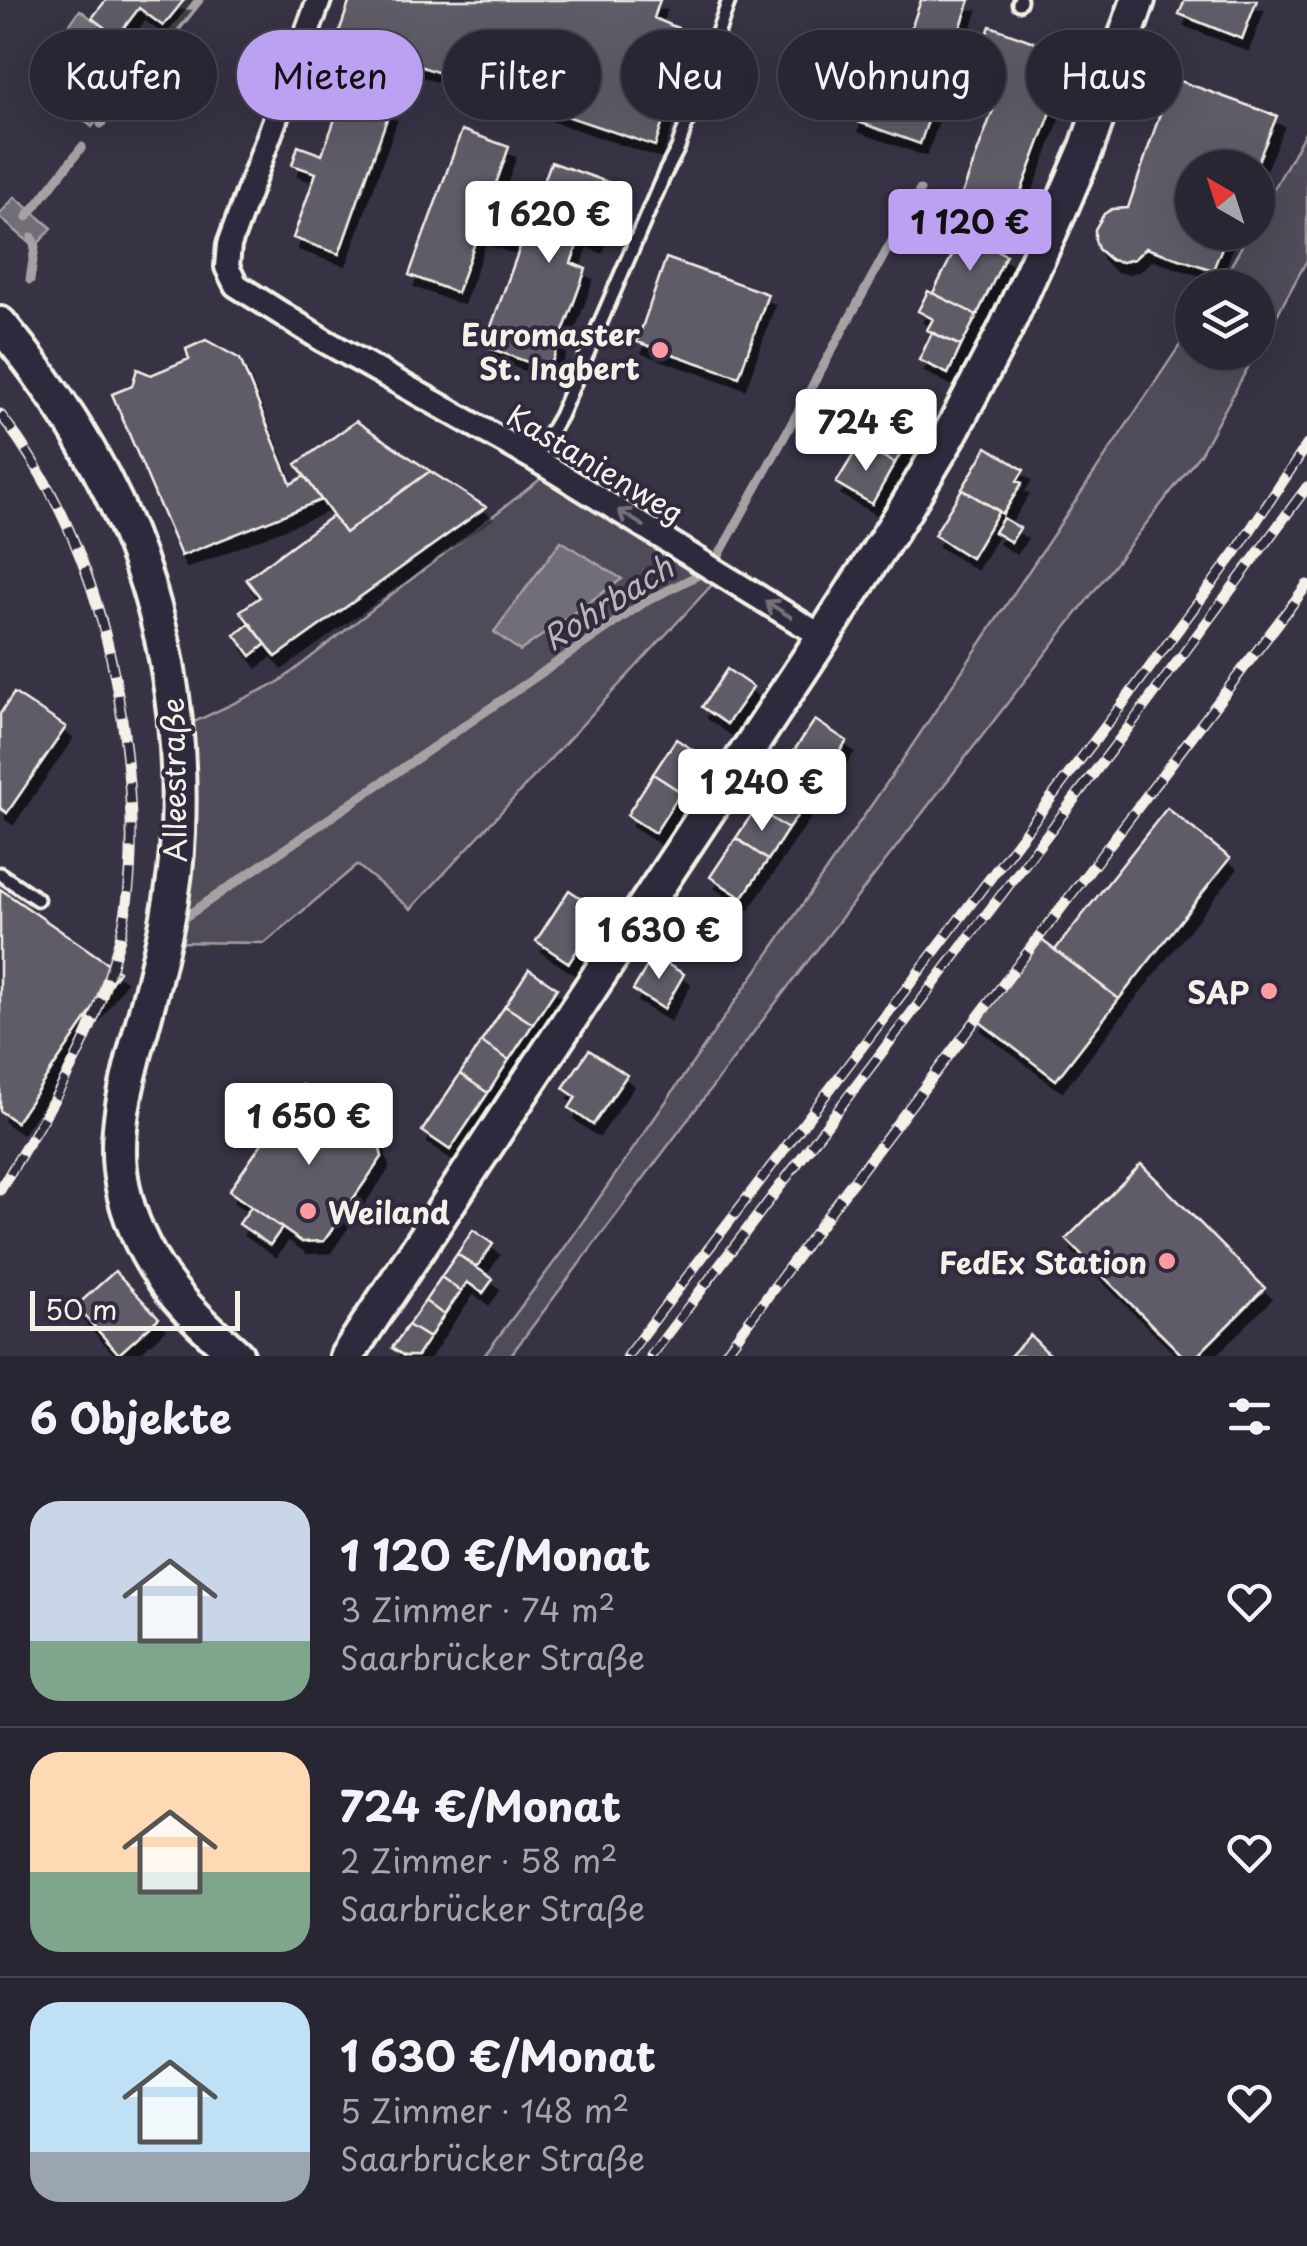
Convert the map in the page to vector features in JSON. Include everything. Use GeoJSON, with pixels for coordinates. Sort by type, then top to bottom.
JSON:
{"type":"FeatureCollection","features":[{"type":"Feature","properties":{"kind":"main road"},"geometry":{"type":"LineString","coordinates":[[347,1356],[928,472],[980,382],[1056,220],[1138,0]]}},
{"type":"Feature","properties":{"kind":"main road","name":"Alleestraße"},"geometry":{"type":"LineString","coordinates":[[0,324],[72,422],[102,476],[134,542],[161,624],[177,730],[178,837],[173,892],[122,1118],[121,1181],[145,1250],[163,1278],[188,1311],[237,1356]]}},
{"type":"Feature","properties":{"kind":"street","name":"Kastanienweg"},"geometry":{"type":"LineString","coordinates":[[319,0],[229,245],[227,267],[236,285],[308,331],[535,459],[823,637]]}},
{"type":"Feature","properties":{"kind":"lane"},"geometry":{"type":"LineString","coordinates":[[535,459],[560,416],[678,148],[729,0]]}},
{"type":"Feature","properties":{"kind":"lane"},"geometry":{"type":"LineString","coordinates":[[0,874],[37,899]]}},
{"type":"Feature","properties":{"kind":"shaded area"},"geometry":{"type":"Polygon","coordinates":[[[80,10],[107,30],[65,30],[80,10]]]}},
{"type":"Feature","properties":{"kind":"shaded area"},"geometry":{"type":"Polygon","coordinates":[[[1307,129],[1307,260],[1275,319],[1275,270],[1228,270],[1240,250],[1275,250],[1275,187],[1307,129]]]}},
{"type":"Feature","properties":{"kind":"shaded area"},"geometry":{"type":"Polygon","coordinates":[[[15,197],[52,228],[35,247],[0,218],[15,197]]]}},
{"type":"Feature","properties":{"kind":"shaded area"},"geometry":{"type":"Polygon","coordinates":[[[1175,352],[1175,370],[1247,370],[1200,454],[774,1005],[510,1356],[484,1356],[561,1253],[895,771],[1175,352]]]}},
{"type":"Feature","properties":{"kind":"shaded area"},"geometry":{"type":"Polygon","coordinates":[[[552,470],[722,574],[411,909],[357,865],[265,943],[168,942],[179,729],[279,682],[552,470]]]}},
{"type":"Feature","properties":{"kind":"shaded area"},"geometry":{"type":"Polygon","coordinates":[[[561,541],[622,579],[520,651],[494,632],[561,541]]]}},
{"type":"Feature","properties":{"kind":"building"},"geometry":{"type":"Polygon","coordinates":[[[106,0],[184,0],[163,26],[139,8],[122,30],[108,30],[92,18],[106,0]]]}},
{"type":"Feature","properties":{"kind":"building"},"geometry":{"type":"Polygon","coordinates":[[[350,0],[660,0],[654,18],[682,30],[621,30],[621,120],[664,120],[655,146],[578,120],[601,120],[601,30],[443,30],[443,74],[423,67],[423,30],[340,30],[350,0]]]}},
{"type":"Feature","properties":{"kind":"building"},"geometry":{"type":"Polygon","coordinates":[[[921,0],[970,0],[960,30],[911,30],[921,0]]]}},
{"type":"Feature","properties":{"kind":"building"},"geometry":{"type":"Polygon","coordinates":[[[1185,0],[1257,0],[1242,39],[1179,14],[1185,0]]]}},
{"type":"Feature","properties":{"kind":"building"},"geometry":{"type":"Polygon","coordinates":[[[1006,32],[1026,39],[1026,120],[1048,120],[1012,216],[961,197],[989,120],[1006,120],[1006,32]]]}},
{"type":"Feature","properties":{"kind":"building"},"geometry":{"type":"Polygon","coordinates":[[[1182,82],[1277,116],[1263,150],[1175,150],[1175,250],[1221,250],[1213,270],[1146,248],[1134,259],[1111,260],[1098,249],[1095,229],[1104,214],[1128,208],[1158,120],[1182,120],[1182,82]]]}},
{"type":"Feature","properties":{"kind":"building"},"geometry":{"type":"Polygon","coordinates":[[[335,120],[386,120],[339,254],[293,238],[316,173],[292,165],[298,146],[322,155],[335,120]]]}},
{"type":"Feature","properties":{"kind":"building"},"geometry":{"type":"Polygon","coordinates":[[[853,120],[928,120],[920,144],[853,120]]]}},
{"type":"Feature","properties":{"kind":"building"},"geometry":{"type":"Polygon","coordinates":[[[462,130],[509,147],[457,293],[409,275],[462,130]]]}},
{"type":"Feature","properties":{"kind":"building"},"geometry":{"type":"Polygon","coordinates":[[[551,162],[616,185],[596,241],[581,235],[571,263],[586,269],[549,370],[484,346],[551,162]]]}},
{"type":"Feature","properties":{"kind":"building"},"geometry":{"type":"Polygon","coordinates":[[[489,204],[531,219],[521,247],[479,231],[489,204]]]}},
{"type":"Feature","properties":{"kind":"building"},"geometry":{"type":"Polygon","coordinates":[[[963,234],[1006,255],[977,315],[933,293],[963,234]]]}},
{"type":"Feature","properties":{"kind":"building"},"geometry":{"type":"Polygon","coordinates":[[[666,258],[768,294],[739,377],[637,342],[666,258]]]}},
{"type":"Feature","properties":{"kind":"building"},"geometry":{"type":"Polygon","coordinates":[[[928,291],[977,315],[961,346],[927,330],[933,319],[918,311],[928,291]]]}},
{"type":"Feature","properties":{"kind":"building"},"geometry":{"type":"Polygon","coordinates":[[[932,333],[961,346],[948,374],[919,360],[932,333]]]}},
{"type":"Feature","properties":{"kind":"building"},"geometry":{"type":"Polygon","coordinates":[[[206,340],[240,359],[291,484],[305,476],[321,500],[181,556],[112,394],[132,386],[137,369],[151,375],[189,359],[186,349],[206,340]]]}},
{"type":"Feature","properties":{"kind":"building"},"geometry":{"type":"Polygon","coordinates":[[[882,405],[917,424],[895,463],[860,444],[882,405]]]}},
{"type":"Feature","properties":{"kind":"building"},"geometry":{"type":"Polygon","coordinates":[[[356,421],[430,471],[345,533],[296,464],[356,421]]]}},
{"type":"Feature","properties":{"kind":"building"},"geometry":{"type":"Polygon","coordinates":[[[860,444],[895,463],[872,504],[836,483],[860,444]]]}},
{"type":"Feature","properties":{"kind":"building"},"geometry":{"type":"Polygon","coordinates":[[[987,447],[1024,470],[1017,481],[1022,483],[1003,514],[962,489],[987,447]]]}},
{"type":"Feature","properties":{"kind":"building"},"geometry":{"type":"Polygon","coordinates":[[[430,471],[486,507],[276,657],[240,611],[260,597],[246,579],[332,516],[345,533],[430,471]]]}},
{"type":"Feature","properties":{"kind":"building"},"geometry":{"type":"Polygon","coordinates":[[[962,489],[999,511],[971,558],[934,535],[962,489]]]}},
{"type":"Feature","properties":{"kind":"building"},"geometry":{"type":"Polygon","coordinates":[[[1003,518],[1020,528],[1011,542],[994,532],[1003,518]]]}},
{"type":"Feature","properties":{"kind":"building"},"geometry":{"type":"Polygon","coordinates":[[[250,623],[266,644],[251,656],[235,635],[250,623]]]}},
{"type":"Feature","properties":{"kind":"building"},"geometry":{"type":"Polygon","coordinates":[[[727,669],[753,687],[727,724],[702,707],[727,669]]]}},
{"type":"Feature","properties":{"kind":"building"},"geometry":{"type":"Polygon","coordinates":[[[14,693],[66,727],[7,813],[0,808],[0,714],[14,693]]]}},
{"type":"Feature","properties":{"kind":"building"},"geometry":{"type":"Polygon","coordinates":[[[815,720],[847,741],[827,770],[795,749],[815,720]]]}},
{"type":"Feature","properties":{"kind":"building"},"geometry":{"type":"Polygon","coordinates":[[[676,739],[704,757],[681,792],[653,774],[676,739]]]}},
{"type":"Feature","properties":{"kind":"building"},"geometry":{"type":"Polygon","coordinates":[[[795,749],[827,770],[808,800],[776,778],[795,749]]]}},
{"type":"Feature","properties":{"kind":"building"},"geometry":{"type":"Polygon","coordinates":[[[653,774],[681,792],[655,833],[627,815],[653,774]]]}},
{"type":"Feature","properties":{"kind":"building"},"geometry":{"type":"Polygon","coordinates":[[[776,778],[808,800],[788,829],[756,808],[776,778]]]}},
{"type":"Feature","properties":{"kind":"building"},"geometry":{"type":"Polygon","coordinates":[[[756,808],[788,829],[768,860],[736,838],[756,808]]]}},
{"type":"Feature","properties":{"kind":"building"},"geometry":{"type":"Polygon","coordinates":[[[1167,808],[1230,858],[1119,999],[1055,950],[1167,808]]]}},
{"type":"Feature","properties":{"kind":"building"},"geometry":{"type":"Polygon","coordinates":[[[736,838],[768,860],[742,898],[710,877],[736,838]]]}},
{"type":"Feature","properties":{"kind":"building"},"geometry":{"type":"Polygon","coordinates":[[[0,889],[119,971],[16,1122],[0,1111],[0,889]]]}},
{"type":"Feature","properties":{"kind":"building"},"geometry":{"type":"Polygon","coordinates":[[[569,890],[602,912],[569,963],[536,941],[569,890]]]}},
{"type":"Feature","properties":{"kind":"building"},"geometry":{"type":"Polygon","coordinates":[[[1039,938],[1119,999],[1056,1080],[976,1019],[1039,938]]]}},
{"type":"Feature","properties":{"kind":"building"},"geometry":{"type":"Polygon","coordinates":[[[653,956],[684,974],[664,1009],[633,990],[653,956]]]}},
{"type":"Feature","properties":{"kind":"building"},"geometry":{"type":"Polygon","coordinates":[[[529,969],[557,988],[533,1024],[505,1006],[529,969]]]}},
{"type":"Feature","properties":{"kind":"building"},"geometry":{"type":"Polygon","coordinates":[[[505,1006],[533,1024],[509,1060],[481,1042],[505,1006]]]}},
{"type":"Feature","properties":{"kind":"building"},"geometry":{"type":"Polygon","coordinates":[[[481,1042],[509,1060],[488,1093],[460,1074],[481,1042]]]}},
{"type":"Feature","properties":{"kind":"building"},"geometry":{"type":"Polygon","coordinates":[[[589,1050],[627,1075],[593,1125],[569,1108],[576,1097],[563,1088],[589,1050]]]}},
{"type":"Feature","properties":{"kind":"building"},"geometry":{"type":"Polygon","coordinates":[[[460,1074],[488,1093],[450,1150],[422,1131],[460,1074]]]}},
{"type":"Feature","properties":{"kind":"building"},"geometry":{"type":"Polygon","coordinates":[[[302,1085],[377,1137],[382,1157],[324,1241],[302,1242],[229,1191],[302,1085]]]}},
{"type":"Feature","properties":{"kind":"building"},"geometry":{"type":"Polygon","coordinates":[[[1141,1164],[1265,1288],[1197,1356],[1183,1356],[1066,1239],[1141,1164]]]}},
{"type":"Feature","properties":{"kind":"building"},"geometry":{"type":"Polygon","coordinates":[[[251,1207],[282,1228],[270,1245],[239,1224],[251,1207]]]}},
{"type":"Feature","properties":{"kind":"building"},"geometry":{"type":"Polygon","coordinates":[[[473,1230],[493,1244],[477,1267],[457,1254],[473,1230]]]}},
{"type":"Feature","properties":{"kind":"building"},"geometry":{"type":"Polygon","coordinates":[[[457,1254],[493,1279],[483,1293],[467,1282],[461,1291],[441,1277],[457,1254]]]}},
{"type":"Feature","properties":{"kind":"building"},"geometry":{"type":"Polygon","coordinates":[[[115,1271],[159,1318],[119,1354],[76,1306],[115,1271]]]}},
{"type":"Feature","properties":{"kind":"building"},"geometry":{"type":"Polygon","coordinates":[[[441,1277],[461,1291],[444,1315],[425,1301],[441,1277]]]}},
{"type":"Feature","properties":{"kind":"building"},"geometry":{"type":"Polygon","coordinates":[[[425,1301],[444,1315],[429,1338],[408,1325],[425,1301]]]}},
{"type":"Feature","properties":{"kind":"building"},"geometry":{"type":"Polygon","coordinates":[[[408,1325],[429,1338],[417,1356],[404,1356],[392,1348],[408,1325]]]}},
{"type":"Feature","properties":{"kind":"building"},"geometry":{"type":"Polygon","coordinates":[[[1030,1335],[1051,1356],[1010,1356],[1030,1335]]]}},
{"type":"Feature","properties":{"kind":"waterway"},"geometry":{"type":"LineString","coordinates":[[101,124],[199,0]]}},
{"type":"Feature","properties":{"kind":"waterway"},"geometry":{"type":"LineString","coordinates":[[27,217],[82,147]]}},
{"type":"Feature","properties":{"kind":"waterway","name":"Rohrbach"},"geometry":{"type":"LineString","coordinates":[[178,922],[645,602],[712,568],[920,190]]}},
{"type":"Feature","properties":{"kind":"waterway"},"geometry":{"type":"LineString","coordinates":[[30,280],[35,247],[32,237]]}},
{"type":"Feature","properties":{"kind":"railway"},"geometry":{"type":"LineString","coordinates":[[0,414],[52,495],[90,583],[104,629],[123,724],[131,834],[125,918],[97,1010],[61,1087],[0,1190]]}},
{"type":"Feature","properties":{"kind":"railway"},"geometry":{"type":"LineString","coordinates":[[627,1356],[1124,702],[1235,553],[1307,445]]}},
{"type":"Feature","properties":{"kind":"railway"},"geometry":{"type":"LineString","coordinates":[[651,1356],[1307,487]]}},
{"type":"Feature","properties":{"kind":"railway"},"geometry":{"type":"LineString","coordinates":[[723,1356],[1307,585]]}},
{"type":"Feature","properties":{"kind":"place","name":"Euromaster St. Ingbert"},"geometry":{"type":"Point","coordinates":[660,350]}},
{"type":"Feature","properties":{"kind":"place","name":"SAP"},"geometry":{"type":"Point","coordinates":[1269,991]}},
{"type":"Feature","properties":{"kind":"place","name":"Weiland"},"geometry":{"type":"Point","coordinates":[308,1211]}},
{"type":"Feature","properties":{"kind":"place","name":"FedEx Station"},"geometry":{"type":"Point","coordinates":[1167,1261]}}]}
